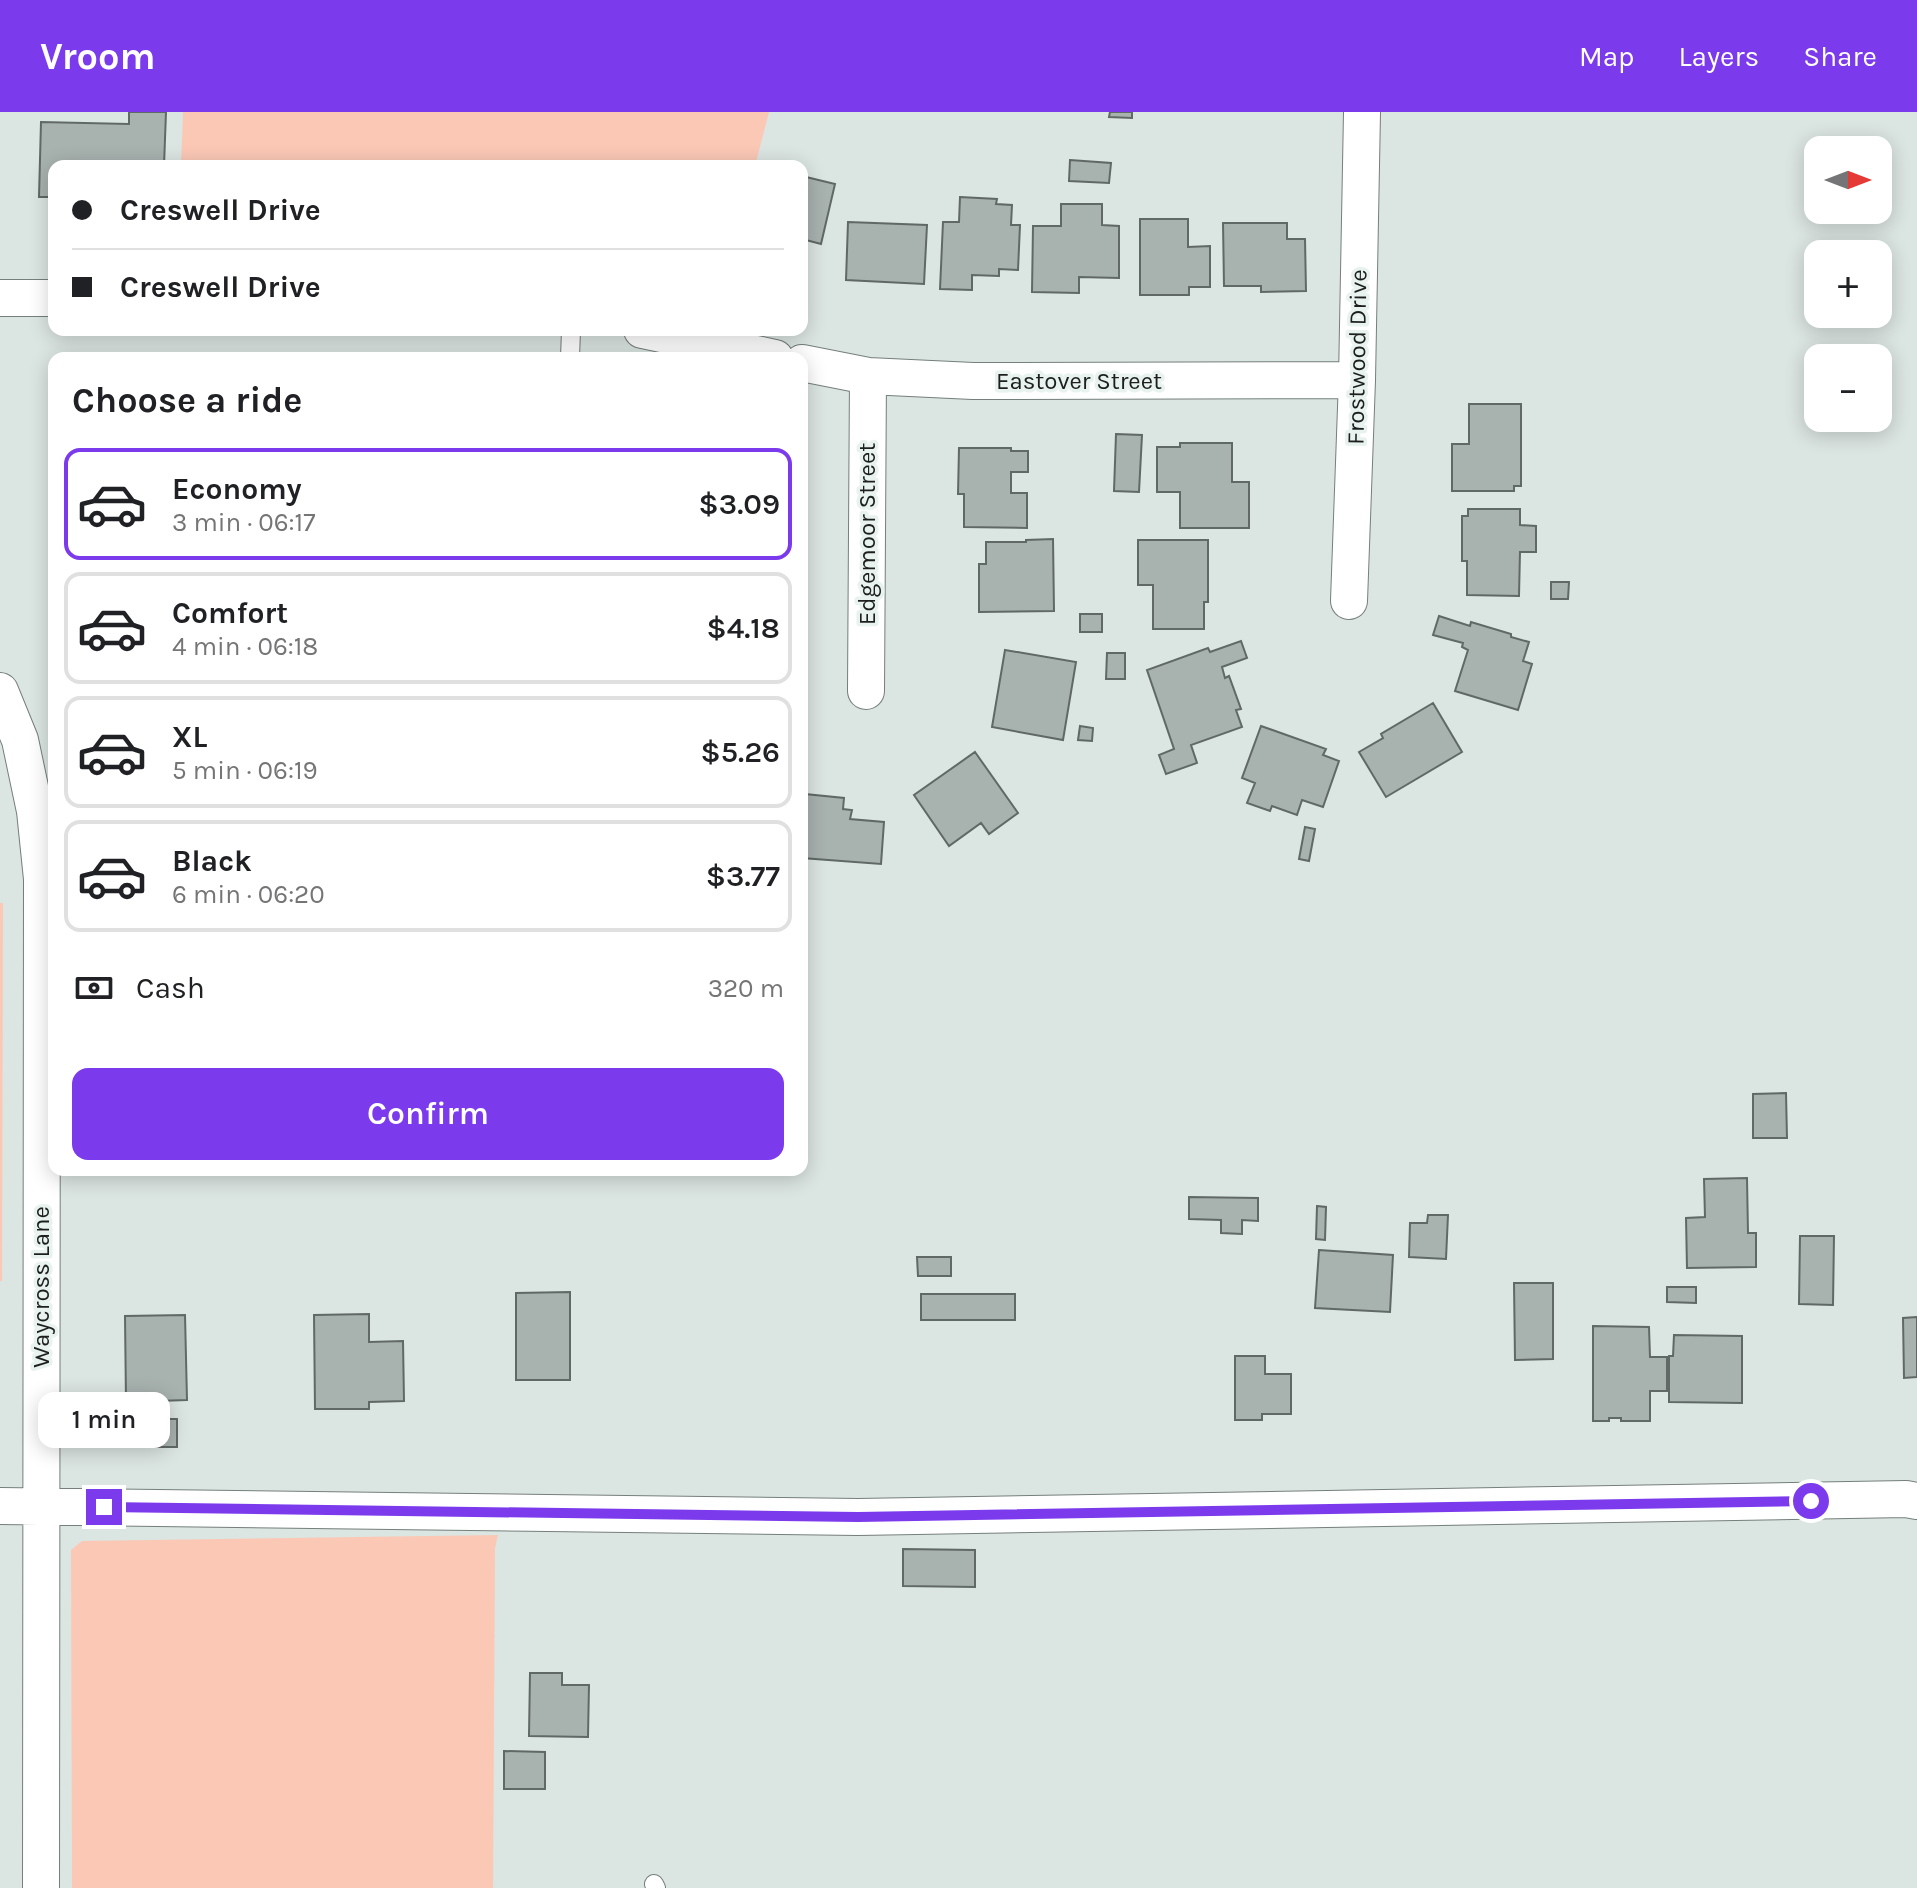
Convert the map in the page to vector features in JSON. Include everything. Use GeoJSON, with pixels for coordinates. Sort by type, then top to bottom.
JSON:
{"type":"FeatureCollection","features":[{"type":"Feature","properties":{"kind":"street","name":"Frostwood Drive"},"geometry":{"type":"LineString","coordinates":[[1349,601],[1362,112]]}},
{"type":"Feature","properties":{"kind":"street"},"geometry":{"type":"LineString","coordinates":[[0,298],[48,298]]}},
{"type":"Feature","properties":{"kind":"street"},"geometry":{"type":"LineString","coordinates":[[670,336],[746,352]]}},
{"type":"Feature","properties":{"kind":"street","name":"Eastover Street"},"geometry":{"type":"LineString","coordinates":[[808,364],[868,376],[973,381],[1357,380]]}},
{"type":"Feature","properties":{"kind":"street","name":"Edgemoor Street"},"geometry":{"type":"LineString","coordinates":[[866,691],[868,376]]}},
{"type":"Feature","properties":{"kind":"street","name":"Waycross Lane"},"geometry":{"type":"LineString","coordinates":[[0,691],[20,740],[35,811],[42,879],[41,1888]]}},
{"type":"Feature","properties":{"kind":"street"},"geometry":{"type":"LineString","coordinates":[[0,1506],[858,1517],[1917,1501]]}},
{"type":"Feature","properties":{"kind":"shaded area"},"geometry":{"type":"Polygon","coordinates":[[[183,112],[769,112],[757,160],[181,160],[183,112]]]}},
{"type":"Feature","properties":{"kind":"shaded area"},"geometry":{"type":"Polygon","coordinates":[[[0,903],[3,903],[2,1281],[0,1281],[0,903]]]}},
{"type":"Feature","properties":{"kind":"shaded area"},"geometry":{"type":"Polygon","coordinates":[[[498,1535],[495,1548],[493,1888],[72,1888],[71,1550],[82,1541],[498,1535]]]}},
{"type":"Feature","properties":{"kind":"building"},"geometry":{"type":"Polygon","coordinates":[[[129,112],[166,112],[164,160],[48,160],[48,197],[39,197],[41,122],[129,124],[129,112]]]}},
{"type":"Feature","properties":{"kind":"building"},"geometry":{"type":"Polygon","coordinates":[[[1110,112],[1132,112],[1132,118],[1109,117],[1110,112]]]}},
{"type":"Feature","properties":{"kind":"building"},"geometry":{"type":"Polygon","coordinates":[[[1070,160],[1111,163],[1109,183],[1069,181],[1070,160]]]}},
{"type":"Feature","properties":{"kind":"building"},"geometry":{"type":"Polygon","coordinates":[[[808,177],[835,184],[821,244],[808,241],[808,177]]]}},
{"type":"Feature","properties":{"kind":"building"},"geometry":{"type":"Polygon","coordinates":[[[960,197],[997,199],[996,204],[1012,205],[1011,225],[1020,225],[1018,270],[999,269],[999,276],[972,275],[972,290],[940,289],[943,222],[959,222],[960,197]]]}},
{"type":"Feature","properties":{"kind":"building"},"geometry":{"type":"Polygon","coordinates":[[[1061,204],[1102,204],[1102,225],[1119,226],[1119,278],[1079,277],[1079,293],[1032,292],[1033,226],[1061,226],[1061,204]]]}},
{"type":"Feature","properties":{"kind":"building"},"geometry":{"type":"Polygon","coordinates":[[[1140,219],[1188,219],[1188,247],[1210,246],[1210,287],[1189,287],[1189,295],[1140,295],[1140,219]]]}},
{"type":"Feature","properties":{"kind":"building"},"geometry":{"type":"Polygon","coordinates":[[[848,222],[927,225],[924,284],[846,280],[848,222]]]}},
{"type":"Feature","properties":{"kind":"building"},"geometry":{"type":"Polygon","coordinates":[[[1223,223],[1287,223],[1287,239],[1305,239],[1306,291],[1261,292],[1261,286],[1224,286],[1223,223]]]}},
{"type":"Feature","properties":{"kind":"building"},"geometry":{"type":"Polygon","coordinates":[[[1469,404],[1521,404],[1521,486],[1514,486],[1514,491],[1452,491],[1452,444],[1469,444],[1469,404]]]}},
{"type":"Feature","properties":{"kind":"building"},"geometry":{"type":"Polygon","coordinates":[[[1116,434],[1142,435],[1139,492],[1114,491],[1116,434]]]}},
{"type":"Feature","properties":{"kind":"building"},"geometry":{"type":"Polygon","coordinates":[[[1180,443],[1232,443],[1232,482],[1249,482],[1249,528],[1180,528],[1180,492],[1157,492],[1157,447],[1180,447],[1180,443]]]}},
{"type":"Feature","properties":{"kind":"building"},"geometry":{"type":"Polygon","coordinates":[[[959,448],[1028,451],[1028,472],[1011,472],[1011,493],[1027,493],[1027,528],[964,527],[964,494],[958,494],[959,448]]]}},
{"type":"Feature","properties":{"kind":"building"},"geometry":{"type":"Polygon","coordinates":[[[1468,509],[1520,509],[1520,525],[1536,526],[1536,552],[1520,552],[1519,596],[1467,595],[1467,561],[1462,561],[1462,516],[1468,516],[1468,509]]]}},
{"type":"Feature","properties":{"kind":"building"},"geometry":{"type":"Polygon","coordinates":[[[1053,539],[1054,611],[979,612],[979,564],[986,564],[986,542],[1053,539]]]}},
{"type":"Feature","properties":{"kind":"building"},"geometry":{"type":"Polygon","coordinates":[[[1138,540],[1208,540],[1208,602],[1204,602],[1204,629],[1153,629],[1153,585],[1138,585],[1138,540]]]}},
{"type":"Feature","properties":{"kind":"building"},"geometry":{"type":"Polygon","coordinates":[[[1551,582],[1569,582],[1568,599],[1551,599],[1551,582]]]}},
{"type":"Feature","properties":{"kind":"building"},"geometry":{"type":"Polygon","coordinates":[[[1080,614],[1102,614],[1102,632],[1080,632],[1080,614]]]}},
{"type":"Feature","properties":{"kind":"building"},"geometry":{"type":"Polygon","coordinates":[[[1439,616],[1470,626],[1471,622],[1529,642],[1523,661],[1532,664],[1518,710],[1455,691],[1468,650],[1462,647],[1463,643],[1433,635],[1439,616]]]}},
{"type":"Feature","properties":{"kind":"building"},"geometry":{"type":"Polygon","coordinates":[[[1241,641],[1247,658],[1222,667],[1225,678],[1229,676],[1241,709],[1236,710],[1242,727],[1191,745],[1197,763],[1166,774],[1159,755],[1174,749],[1147,670],[1208,648],[1210,652],[1241,641]]]}},
{"type":"Feature","properties":{"kind":"building"},"geometry":{"type":"Polygon","coordinates":[[[1005,650],[1076,662],[1063,740],[992,727],[1005,650]]]}},
{"type":"Feature","properties":{"kind":"building"},"geometry":{"type":"Polygon","coordinates":[[[1107,653],[1125,653],[1125,679],[1106,679],[1107,653]]]}},
{"type":"Feature","properties":{"kind":"building"},"geometry":{"type":"Polygon","coordinates":[[[1433,703],[1462,752],[1386,797],[1359,752],[1383,738],[1381,734],[1433,703]]]}},
{"type":"Feature","properties":{"kind":"building"},"geometry":{"type":"Polygon","coordinates":[[[1080,726],[1093,728],[1092,741],[1078,740],[1080,726]]]}},
{"type":"Feature","properties":{"kind":"building"},"geometry":{"type":"Polygon","coordinates":[[[1261,726],[1326,749],[1323,755],[1339,761],[1323,807],[1302,800],[1297,815],[1272,806],[1270,811],[1247,803],[1255,783],[1242,778],[1261,726]]]}},
{"type":"Feature","properties":{"kind":"building"},"geometry":{"type":"Polygon","coordinates":[[[975,752],[1018,813],[989,834],[981,823],[949,846],[914,795],[975,752]]]}},
{"type":"Feature","properties":{"kind":"building"},"geometry":{"type":"Polygon","coordinates":[[[808,794],[844,798],[843,809],[852,810],[850,819],[884,822],[881,864],[808,858],[808,794]]]}},
{"type":"Feature","properties":{"kind":"building"},"geometry":{"type":"Polygon","coordinates":[[[1305,827],[1315,829],[1309,861],[1299,859],[1305,827]]]}},
{"type":"Feature","properties":{"kind":"building"},"geometry":{"type":"Polygon","coordinates":[[[1786,1093],[1787,1138],[1753,1138],[1753,1094],[1786,1093]]]}},
{"type":"Feature","properties":{"kind":"building"},"geometry":{"type":"Polygon","coordinates":[[[1747,1178],[1748,1233],[1756,1233],[1756,1267],[1687,1268],[1686,1218],[1705,1217],[1704,1179],[1747,1178]]]}},
{"type":"Feature","properties":{"kind":"building"},"geometry":{"type":"Polygon","coordinates":[[[1189,1197],[1258,1198],[1258,1221],[1242,1220],[1242,1234],[1221,1233],[1221,1220],[1189,1219],[1189,1197]]]}},
{"type":"Feature","properties":{"kind":"building"},"geometry":{"type":"Polygon","coordinates":[[[1317,1206],[1326,1207],[1325,1240],[1316,1239],[1317,1206]]]}},
{"type":"Feature","properties":{"kind":"building"},"geometry":{"type":"Polygon","coordinates":[[[1428,1215],[1448,1215],[1446,1259],[1409,1257],[1410,1223],[1427,1223],[1428,1215]]]}},
{"type":"Feature","properties":{"kind":"building"},"geometry":{"type":"Polygon","coordinates":[[[1800,1236],[1834,1236],[1833,1305],[1799,1304],[1800,1236]]]}},
{"type":"Feature","properties":{"kind":"building"},"geometry":{"type":"Polygon","coordinates":[[[1319,1250],[1393,1255],[1390,1312],[1315,1308],[1319,1250]]]}},
{"type":"Feature","properties":{"kind":"building"},"geometry":{"type":"Polygon","coordinates":[[[917,1257],[951,1257],[951,1276],[918,1276],[917,1257]]]}},
{"type":"Feature","properties":{"kind":"building"},"geometry":{"type":"Polygon","coordinates":[[[1514,1283],[1553,1283],[1553,1359],[1515,1360],[1514,1283]]]}},
{"type":"Feature","properties":{"kind":"building"},"geometry":{"type":"Polygon","coordinates":[[[1667,1287],[1696,1287],[1696,1303],[1667,1302],[1667,1287]]]}},
{"type":"Feature","properties":{"kind":"building"},"geometry":{"type":"Polygon","coordinates":[[[570,1292],[570,1380],[516,1380],[516,1293],[570,1292]]]}},
{"type":"Feature","properties":{"kind":"building"},"geometry":{"type":"Polygon","coordinates":[[[921,1294],[1015,1294],[1015,1320],[921,1320],[921,1294]]]}},
{"type":"Feature","properties":{"kind":"building"},"geometry":{"type":"Polygon","coordinates":[[[369,1314],[369,1342],[403,1341],[404,1401],[369,1402],[369,1409],[315,1409],[314,1315],[369,1314]]]}},
{"type":"Feature","properties":{"kind":"building"},"geometry":{"type":"Polygon","coordinates":[[[185,1315],[187,1400],[126,1402],[125,1316],[185,1315]]]}},
{"type":"Feature","properties":{"kind":"building"},"geometry":{"type":"Polygon","coordinates":[[[1917,1317],[1917,1377],[1904,1378],[1903,1318],[1917,1317]]]}},
{"type":"Feature","properties":{"kind":"building"},"geometry":{"type":"Polygon","coordinates":[[[1593,1326],[1649,1327],[1650,1357],[1667,1357],[1667,1391],[1650,1391],[1650,1421],[1609,1418],[1609,1421],[1593,1421],[1593,1326]]]}},
{"type":"Feature","properties":{"kind":"building"},"geometry":{"type":"Polygon","coordinates":[[[1674,1335],[1742,1336],[1742,1403],[1669,1402],[1669,1356],[1673,1356],[1674,1335]]]}},
{"type":"Feature","properties":{"kind":"building"},"geometry":{"type":"Polygon","coordinates":[[[1235,1356],[1265,1356],[1265,1374],[1291,1374],[1291,1414],[1262,1414],[1262,1420],[1235,1420],[1235,1356]]]}},
{"type":"Feature","properties":{"kind":"building"},"geometry":{"type":"Polygon","coordinates":[[[139,1419],[177,1419],[177,1447],[139,1447],[139,1419]]]}},
{"type":"Feature","properties":{"kind":"building"},"geometry":{"type":"Polygon","coordinates":[[[903,1549],[975,1550],[975,1587],[903,1586],[903,1549]]]}},
{"type":"Feature","properties":{"kind":"building"},"geometry":{"type":"Polygon","coordinates":[[[530,1673],[562,1673],[562,1685],[589,1685],[588,1737],[529,1736],[530,1673]]]}},
{"type":"Feature","properties":{"kind":"building"},"geometry":{"type":"Polygon","coordinates":[[[504,1751],[545,1752],[545,1789],[504,1789],[504,1751]]]}},
{"type":"Feature","properties":{"kind":"route"},"geometry":{"type":"LineString","coordinates":[[104,1507],[858,1517],[1811,1501]]}}]}
